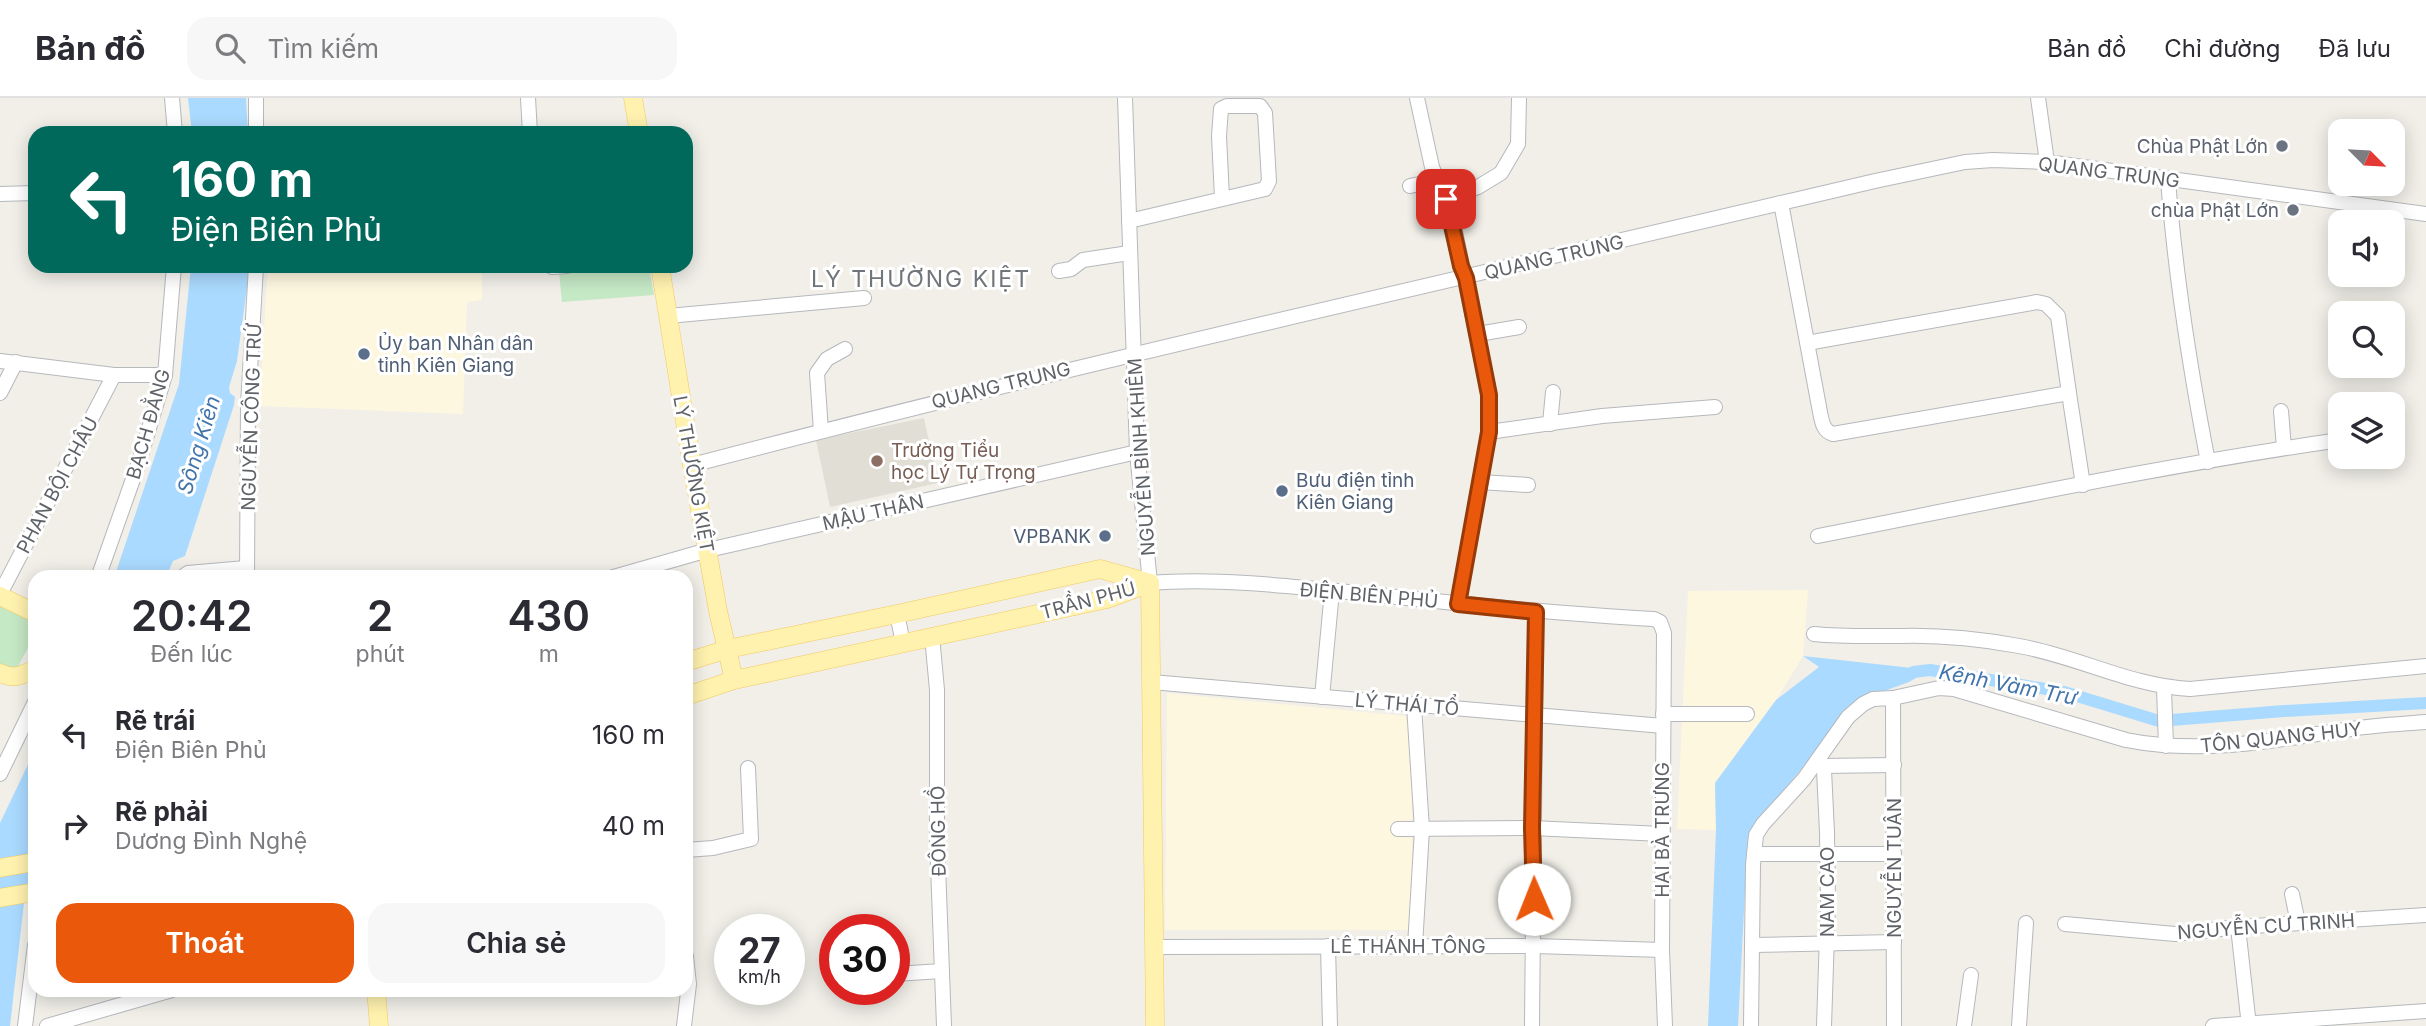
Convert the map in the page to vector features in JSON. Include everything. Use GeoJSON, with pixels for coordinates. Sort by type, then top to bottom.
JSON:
{"type":"FeatureCollection","features":[{"type":"Feature","properties":{"kind":"main road"},"geometry":{"type":"LineString","coordinates":[[634,98],[638,126]]}},
{"type":"Feature","properties":{"kind":"main road","name":"LÝ THƯỜNG KIỆT"},"geometry":{"type":"LineString","coordinates":[[661,273],[691,464],[718,611],[734,680]]}},
{"type":"Feature","properties":{"kind":"main road","name":"TRẦN PHÚ"},"geometry":{"type":"LineString","coordinates":[[693,660],[728,649],[1100,569],[1150,583]]}},
{"type":"Feature","properties":{"kind":"main road","name":"TRẦN PHÚ"},"geometry":{"type":"LineString","coordinates":[[693,694],[734,680],[1107,599],[1150,583]]}},
{"type":"Feature","properties":{"kind":"main road","name":"NGUYỄN BỈNH KHIÊM"},"geometry":{"type":"LineString","coordinates":[[1150,583],[1154,1026]]}},
{"type":"Feature","properties":{"kind":"main road"},"geometry":{"type":"LineString","coordinates":[[0,595],[28,609]]}},
{"type":"Feature","properties":{"kind":"main road"},"geometry":{"type":"LineString","coordinates":[[0,673],[12,678],[28,671]]}},
{"type":"Feature","properties":{"kind":"main road"},"geometry":{"type":"LineString","coordinates":[[0,868],[28,863]]}},
{"type":"Feature","properties":{"kind":"main road"},"geometry":{"type":"LineString","coordinates":[[0,898],[28,893]]}},
{"type":"Feature","properties":{"kind":"main road"},"geometry":{"type":"LineString","coordinates":[[377,997],[379,1026]]}},
{"type":"Feature","properties":{"kind":"street"},"geometry":{"type":"LineString","coordinates":[[172,98],[174,126]]}},
{"type":"Feature","properties":{"kind":"street"},"geometry":{"type":"LineString","coordinates":[[256,98],[256,126]]}},
{"type":"Feature","properties":{"kind":"street"},"geometry":{"type":"LineString","coordinates":[[528,98],[530,126]]}},
{"type":"Feature","properties":{"kind":"street","name":"NGUYỄN BỈNH KHIÊM"},"geometry":{"type":"LineString","coordinates":[[1125,98],[1137,452],[1150,583]]}},
{"type":"Feature","properties":{"kind":"street"},"geometry":{"type":"LineString","coordinates":[[1417,98],[1420,118],[1437,180],[1446,199],[1466,278],[1489,395],[1489,432],[1458,604]]}},
{"type":"Feature","properties":{"kind":"street"},"geometry":{"type":"LineString","coordinates":[[1446,199],[1486,184],[1501,173],[1518,144],[1519,98]]}},
{"type":"Feature","properties":{"kind":"street"},"geometry":{"type":"LineString","coordinates":[[2038,98],[2047,162]]}},
{"type":"Feature","properties":{"kind":"street"},"geometry":{"type":"LineString","coordinates":[[1129,222],[1222,198],[1261,191],[1267,186],[1265,113],[1260,106],[1227,106],[1221,109],[1219,136],[1222,198]]}},
{"type":"Feature","properties":{"kind":"street","name":"QUANG TRUNG"},"geometry":{"type":"LineString","coordinates":[[691,464],[1135,353],[1965,162],[2047,162],[2426,214]]}},
{"type":"Feature","properties":{"kind":"street"},"geometry":{"type":"LineString","coordinates":[[2168,179],[2186,342],[2208,463]]}},
{"type":"Feature","properties":{"kind":"street"},"geometry":{"type":"LineString","coordinates":[[1410,186],[1437,180]]}},
{"type":"Feature","properties":{"kind":"street"},"geometry":{"type":"LineString","coordinates":[[0,194],[28,193]]}},
{"type":"Feature","properties":{"kind":"street"},"geometry":{"type":"LineString","coordinates":[[1781,203],[1822,420],[1828,433],[2069,393]]}},
{"type":"Feature","properties":{"kind":"street"},"geometry":{"type":"LineString","coordinates":[[1059,271],[1071,269],[1083,260],[1129,253]]}},
{"type":"Feature","properties":{"kind":"street","name":"BẠCH ĐẰNG"},"geometry":{"type":"LineString","coordinates":[[101,570],[166,375],[173,273]]}},
{"type":"Feature","properties":{"kind":"street","name":"NGUYỄN CÔNG TRỨ"},"geometry":{"type":"LineString","coordinates":[[247,570],[248,405],[256,273]]}},
{"type":"Feature","properties":{"kind":"street"},"geometry":{"type":"LineString","coordinates":[[668,316],[864,298]]}},
{"type":"Feature","properties":{"kind":"street"},"geometry":{"type":"LineString","coordinates":[[1807,343],[2037,302],[2046,304],[2058,316],[2083,485]]}},
{"type":"Feature","properties":{"kind":"street"},"geometry":{"type":"LineString","coordinates":[[1478,334],[1519,327]]}},
{"type":"Feature","properties":{"kind":"street"},"geometry":{"type":"LineString","coordinates":[[821,430],[817,373],[827,359],[845,349]]}},
{"type":"Feature","properties":{"kind":"street"},"geometry":{"type":"LineString","coordinates":[[0,360],[114,375],[166,375]]}},
{"type":"Feature","properties":{"kind":"street"},"geometry":{"type":"LineString","coordinates":[[0,393],[16,362]]}},
{"type":"Feature","properties":{"kind":"street","name":"PHAN BỘI CHÂU"},"geometry":{"type":"LineString","coordinates":[[0,595],[114,375]]}},
{"type":"Feature","properties":{"kind":"street"},"geometry":{"type":"LineString","coordinates":[[1550,424],[1553,392]]}},
{"type":"Feature","properties":{"kind":"street"},"geometry":{"type":"LineString","coordinates":[[1489,432],[1602,415],[1715,407]]}},
{"type":"Feature","properties":{"kind":"street"},"geometry":{"type":"LineString","coordinates":[[2281,411],[2284,448]]}},
{"type":"Feature","properties":{"kind":"street"},"geometry":{"type":"LineString","coordinates":[[1818,536],[2328,442]]}},
{"type":"Feature","properties":{"kind":"street","name":"MẬU THÂN"},"geometry":{"type":"LineString","coordinates":[[638,570],[708,550],[1137,452]]}},
{"type":"Feature","properties":{"kind":"street"},"geometry":{"type":"LineString","coordinates":[[1480,482],[1528,485]]}},
{"type":"Feature","properties":{"kind":"street","name":"ĐIỆN BIÊN PHỦ"},"geometry":{"type":"LineString","coordinates":[[1150,583],[1185,580],[1332,591],[1536,612],[1654,619],[1660,622],[1664,633]]}},
{"type":"Feature","properties":{"kind":"street"},"geometry":{"type":"LineString","coordinates":[[1322,696],[1332,591]]}},
{"type":"Feature","properties":{"kind":"street"},"geometry":{"type":"LineString","coordinates":[[1532,1026],[1535,946],[1532,828],[1536,612]]}},
{"type":"Feature","properties":{"kind":"street"},"geometry":{"type":"LineString","coordinates":[[897,614],[902,643]]}},
{"type":"Feature","properties":{"kind":"street","name":"HAI BÀ TRƯNG"},"geometry":{"type":"LineString","coordinates":[[1664,633],[1662,950],[1665,1026]]}},
{"type":"Feature","properties":{"kind":"street"},"geometry":{"type":"LineString","coordinates":[[1814,634],[1843,637],[1903,635],[2008,644],[2062,656],[2130,680],[2163,695],[2190,689],[2426,666]]}},
{"type":"Feature","properties":{"kind":"street","name":"ĐÔNG HỒ"},"geometry":{"type":"LineString","coordinates":[[932,636],[937,690],[937,839],[944,1026]]}},
{"type":"Feature","properties":{"kind":"street","name":"LÝ THÁI TỔ"},"geometry":{"type":"LineString","coordinates":[[1151,682],[1534,715],[1663,720],[1747,714]]}},
{"type":"Feature","properties":{"kind":"street","name":"TÔN QUANG HUY"},"geometry":{"type":"LineString","coordinates":[[1751,1026],[1754,854],[1759,829],[1820,763],[1848,717],[1873,699],[1894,704],[1939,688],[1954,688],[2126,740],[2166,739],[2236,745],[2426,722]]}},
{"type":"Feature","properties":{"kind":"street"},"geometry":{"type":"LineString","coordinates":[[2163,695],[2166,739]]}},
{"type":"Feature","properties":{"kind":"street","name":"NGUYỄN TUÂN"},"geometry":{"type":"LineString","coordinates":[[1894,704],[1894,1026]]}},
{"type":"Feature","properties":{"kind":"street"},"geometry":{"type":"LineString","coordinates":[[1414,706],[1422,829],[1415,946]]}},
{"type":"Feature","properties":{"kind":"street"},"geometry":{"type":"LineString","coordinates":[[0,772],[28,716]]}},
{"type":"Feature","properties":{"kind":"street"},"geometry":{"type":"LineString","coordinates":[[1820,763],[1894,765]]}},
{"type":"Feature","properties":{"kind":"street","name":"NAM CAO"},"geometry":{"type":"LineString","coordinates":[[1820,763],[1828,854],[1824,1026]]}},
{"type":"Feature","properties":{"kind":"street"},"geometry":{"type":"LineString","coordinates":[[693,849],[751,839],[748,768]]}},
{"type":"Feature","properties":{"kind":"street"},"geometry":{"type":"LineString","coordinates":[[1398,829],[1532,828],[1662,834]]}},
{"type":"Feature","properties":{"kind":"street"},"geometry":{"type":"LineString","coordinates":[[1754,854],[1894,854]]}},
{"type":"Feature","properties":{"kind":"street"},"geometry":{"type":"LineString","coordinates":[[2292,894],[2298,923]]}},
{"type":"Feature","properties":{"kind":"street","name":"NGUYỄN CƯ TRINH"},"geometry":{"type":"LineString","coordinates":[[2065,924],[2175,934],[2238,927],[2426,915]]}},
{"type":"Feature","properties":{"kind":"street"},"geometry":{"type":"LineString","coordinates":[[2019,1026],[2026,923]]}},
{"type":"Feature","properties":{"kind":"street"},"geometry":{"type":"LineString","coordinates":[[2238,927],[2249,1025]]}},
{"type":"Feature","properties":{"kind":"street"},"geometry":{"type":"LineString","coordinates":[[1754,945],[1894,942]]}},
{"type":"Feature","properties":{"kind":"street"},"geometry":{"type":"LineString","coordinates":[[1328,946],[1330,1026]]}},
{"type":"Feature","properties":{"kind":"street","name":"LÊ THÁNH TÔNG"},"geometry":{"type":"LineString","coordinates":[[1154,947],[1535,946],[1662,950]]}},
{"type":"Feature","properties":{"kind":"street"},"geometry":{"type":"LineString","coordinates":[[910,973],[942,971]]}},
{"type":"Feature","properties":{"kind":"street"},"geometry":{"type":"LineString","coordinates":[[1964,1026],[1971,975]]}},
{"type":"Feature","properties":{"kind":"street"},"geometry":{"type":"LineString","coordinates":[[25,1026],[29,997]]}},
{"type":"Feature","properties":{"kind":"street"},"geometry":{"type":"LineString","coordinates":[[47,1026],[89,1020],[127,997]]}},
{"type":"Feature","properties":{"kind":"street"},"geometry":{"type":"LineString","coordinates":[[684,1026],[687,997]]}},
{"type":"Feature","properties":{"kind":"street"},"geometry":{"type":"LineString","coordinates":[[2213,1026],[2337,1022],[2426,1011]]}},
{"type":"Feature","properties":{"kind":"shaded area","name":"Ủy ban Nhân dân tỉnh Kiên Giang"},"geometry":{"type":"Polygon","coordinates":[[[268,273],[482,273],[482,300],[467,302],[463,414],[259,406],[268,273]]]}},
{"type":"Feature","properties":{"kind":"shaded area","name":"Trường Tiểu học Lý Tự Trọng"},"geometry":{"type":"Polygon","coordinates":[[[924,418],[938,483],[830,507],[816,440],[924,418]]]}},
{"type":"Feature","properties":{"kind":"shaded area"},"geometry":{"type":"Polygon","coordinates":[[[1808,590],[1803,656],[1776,700],[1715,783],[1716,830],[1677,829],[1688,591],[1808,590]]]}},
{"type":"Feature","properties":{"kind":"shaded area"},"geometry":{"type":"Polygon","coordinates":[[[1167,693],[1405,716],[1411,721],[1413,926],[1410,930],[1165,930],[1167,693]]]}},
{"type":"Feature","properties":{"kind":"green space"},"geometry":{"type":"Polygon","coordinates":[[[559,273],[650,273],[654,295],[562,302],[559,273]]]}},
{"type":"Feature","properties":{"kind":"green space"},"geometry":{"type":"Polygon","coordinates":[[[0,601],[28,614],[28,648],[16,670],[0,669],[0,601]]]}},
{"type":"Feature","properties":{"kind":"water"},"geometry":{"type":"Polygon","coordinates":[[[188,98],[246,98],[248,126],[191,126],[188,98]]]}},
{"type":"Feature","properties":{"kind":"water","name":"Sông Kiên"},"geometry":{"type":"Polygon","coordinates":[[[190,273],[249,273],[237,361],[229,387],[230,393],[235,397],[234,405],[185,556],[173,561],[169,570],[117,570],[179,384],[190,273]]]}},
{"type":"Feature","properties":{"kind":"water"},"geometry":{"type":"Polygon","coordinates":[[[1803,656],[1930,670],[1909,682],[1857,701],[1748,834],[1738,1026],[1708,1026],[1716,830],[1715,783],[1776,700],[1819,667],[1803,656]]]}},
{"type":"Feature","properties":{"kind":"water"},"geometry":{"type":"Polygon","coordinates":[[[28,765],[28,896],[24,903],[10,1026],[0,1026],[0,823],[28,765]]]}},
{"type":"Feature","properties":{"kind":"waterway","name":"Kênh Vàm Trư"},"geometry":{"type":"LineString","coordinates":[[1913,672],[1930,670],[2064,692],[2159,721],[2426,703]]}},
{"type":"Feature","properties":{"kind":"place","name":"Chùa Phật Lớn"},"geometry":{"type":"Point","coordinates":[2282,146]}},
{"type":"Feature","properties":{"kind":"place","name":"chùa Phật Lớn"},"geometry":{"type":"Point","coordinates":[2293,210]}},
{"type":"Feature","properties":{"kind":"place","name":"Ủy ban Nhân dân tỉnh Kiên Giang"},"geometry":{"type":"Point","coordinates":[364,354]}},
{"type":"Feature","properties":{"kind":"place","name":"Trường Tiểu học Lý Tự Trọng"},"geometry":{"type":"Point","coordinates":[877,461]}},
{"type":"Feature","properties":{"kind":"place","name":"Bưu điện tỉnh Kiên Giang"},"geometry":{"type":"Point","coordinates":[1282,491]}},
{"type":"Feature","properties":{"kind":"place","name":"VPBANK"},"geometry":{"type":"Point","coordinates":[1105,536]}},
{"type":"Feature","properties":{"kind":"district","name":"LÝ THƯỜNG KIỆT"},"geometry":{"type":"Point","coordinates":[921,279]}},
{"type":"Feature","properties":{"kind":"route"},"geometry":{"type":"LineString","coordinates":[[1446,199],[1466,278],[1489,395],[1488,438],[1458,604],[1536,612],[1532,828],[1534,899]]}}]}
